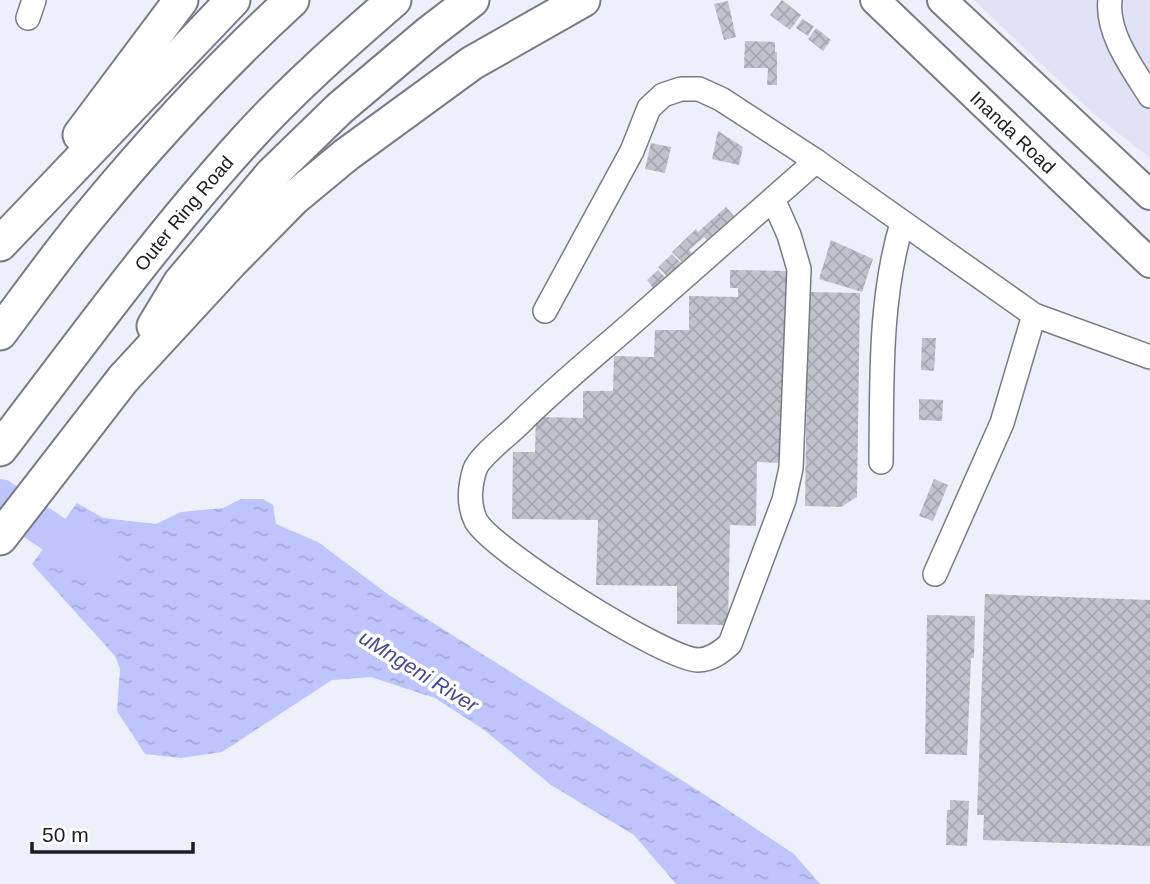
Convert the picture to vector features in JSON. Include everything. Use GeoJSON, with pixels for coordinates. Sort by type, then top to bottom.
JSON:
{"type":"FeatureCollection","features":[{"type":"Feature","properties":{"kind":"highway"},"geometry":{"type":"LineString","coordinates":[[0,244],[50,184],[181,0]]}},
{"type":"Feature","properties":{"kind":"highway"},"geometry":{"type":"LineString","coordinates":[[0,238],[233,0]]}},
{"type":"Feature","properties":{"kind":"highway"},"geometry":{"type":"LineString","coordinates":[[0,333],[90,215],[241,47],[292,0]]}},
{"type":"Feature","properties":{"kind":"highway","name":"Outer Ring Road"},"geometry":{"type":"LineString","coordinates":[[0,449],[147,258],[245,141],[328,58],[394,0]]}},
{"type":"Feature","properties":{"kind":"highway"},"geometry":{"type":"LineString","coordinates":[[0,538],[189,291],[272,174],[340,108],[472,0]]}},
{"type":"Feature","properties":{"kind":"highway"},"geometry":{"type":"LineString","coordinates":[[189,291],[345,155],[472,63],[583,0]]}},
{"type":"Feature","properties":{"kind":"main road","name":"Inanda Road"},"geometry":{"type":"LineString","coordinates":[[875,0],[1150,262]]}},
{"type":"Feature","properties":{"kind":"main road"},"geometry":{"type":"LineString","coordinates":[[942,0],[1150,195]]}},
{"type":"Feature","properties":{"kind":"lane"},"geometry":{"type":"LineString","coordinates":[[1110,0],[1109,13],[1114,30],[1150,96]]}},
{"type":"Feature","properties":{"kind":"lane"},"geometry":{"type":"LineString","coordinates":[[545,311],[632,151],[649,108],[663,95],[681,89],[699,89],[721,99],[816,161],[1034,315],[1150,357]]}},
{"type":"Feature","properties":{"kind":"lane"},"geometry":{"type":"LineString","coordinates":[[773,199],[789,234],[799,269],[791,468],[784,500],[730,643],[718,654],[700,660],[683,657],[617,624],[553,584],[501,545],[476,522],[471,505],[471,486],[476,466],[536,408],[816,161]]}},
{"type":"Feature","properties":{"kind":"lane"},"geometry":{"type":"LineString","coordinates":[[881,462],[887,298],[891,266],[902,223]]}},
{"type":"Feature","properties":{"kind":"lane"},"geometry":{"type":"LineString","coordinates":[[934,574],[1002,423],[1034,315]]}},
{"type":"Feature","properties":{"kind":"shaded area"},"geometry":{"type":"Polygon","coordinates":[[[974,0],[1150,0],[1150,158],[1094,114],[974,0]]]}},
{"type":"Feature","properties":{"kind":"water"},"geometry":{"type":"Polygon","coordinates":[[[241,499],[263,499],[273,505],[276,524],[318,542],[389,595],[713,800],[794,854],[820,884],[676,884],[634,835],[551,785],[483,729],[435,698],[371,677],[332,680],[222,752],[181,758],[145,754],[117,711],[120,669],[115,656],[32,564],[77,503],[103,518],[156,524],[181,512],[223,508],[241,499]]]}},
{"type":"Feature","properties":{"kind":"building"},"geometry":{"type":"Polygon","coordinates":[[[782,0],[801,15],[790,30],[770,15],[782,0]]]}},
{"type":"Feature","properties":{"kind":"building"},"geometry":{"type":"Polygon","coordinates":[[[728,1],[736,37],[724,40],[714,4],[728,1]]]}},
{"type":"Feature","properties":{"kind":"building"},"geometry":{"type":"Polygon","coordinates":[[[802,19],[814,26],[808,36],[796,28],[802,19]]]}},
{"type":"Feature","properties":{"kind":"building"},"geometry":{"type":"Polygon","coordinates":[[[816,28],[831,40],[823,51],[808,39],[816,28]]]}},
{"type":"Feature","properties":{"kind":"building"},"geometry":{"type":"Polygon","coordinates":[[[745,41],[775,42],[777,85],[767,85],[768,68],[744,68],[745,41]]]}},
{"type":"Feature","properties":{"kind":"building"},"geometry":{"type":"Polygon","coordinates":[[[718,131],[743,147],[739,165],[712,159],[718,131]]]}},
{"type":"Feature","properties":{"kind":"building"},"geometry":{"type":"Polygon","coordinates":[[[651,143],[671,147],[665,173],[645,169],[651,143]]]}},
{"type":"Feature","properties":{"kind":"building"},"geometry":{"type":"Polygon","coordinates":[[[726,207],[734,216],[707,240],[704,237],[689,250],[692,253],[682,262],[672,252],[696,229],[698,232],[726,207]]]}},
{"type":"Feature","properties":{"kind":"building"},"geometry":{"type":"Polygon","coordinates":[[[831,240],[873,259],[862,292],[819,279],[831,240]]]}},
{"type":"Feature","properties":{"kind":"building"},"geometry":{"type":"Polygon","coordinates":[[[672,254],[681,263],[667,276],[658,267],[672,254]]]}},
{"type":"Feature","properties":{"kind":"building"},"geometry":{"type":"Polygon","coordinates":[[[658,270],[665,277],[653,288],[647,280],[658,270]]]}},
{"type":"Feature","properties":{"kind":"building"},"geometry":{"type":"Polygon","coordinates":[[[730,270],[788,271],[784,463],[757,462],[756,526],[730,525],[728,625],[677,624],[677,586],[596,585],[598,520],[512,519],[513,452],[535,452],[536,417],[583,418],[583,391],[613,391],[614,356],[654,357],[655,330],[689,330],[689,296],[738,297],[738,288],[730,288],[730,270]]]}},
{"type":"Feature","properties":{"kind":"building"},"geometry":{"type":"Polygon","coordinates":[[[808,292],[860,293],[857,497],[841,507],[805,506],[808,292]]]}},
{"type":"Feature","properties":{"kind":"building"},"geometry":{"type":"Polygon","coordinates":[[[922,338],[936,338],[934,371],[921,370],[922,338]]]}},
{"type":"Feature","properties":{"kind":"building"},"geometry":{"type":"Polygon","coordinates":[[[919,399],[943,400],[942,421],[919,420],[919,399]]]}},
{"type":"Feature","properties":{"kind":"building"},"geometry":{"type":"Polygon","coordinates":[[[934,479],[948,485],[933,521],[919,516],[934,479]]]}},
{"type":"Feature","properties":{"kind":"building"},"geometry":{"type":"Polygon","coordinates":[[[985,594],[1150,600],[1150,846],[983,840],[984,815],[977,815],[985,594]]]}},
{"type":"Feature","properties":{"kind":"building"},"geometry":{"type":"Polygon","coordinates":[[[927,615],[975,616],[967,755],[925,754],[927,615]]]}},
{"type":"Feature","properties":{"kind":"building"},"geometry":{"type":"Polygon","coordinates":[[[950,800],[969,801],[967,846],[946,845],[947,810],[950,810],[950,800]]]}},
{"type":"Feature","properties":{"kind":"waterway","name":"uMngeni River"},"geometry":{"type":"LineString","coordinates":[[0,498],[76,549],[100,556]]}}]}
